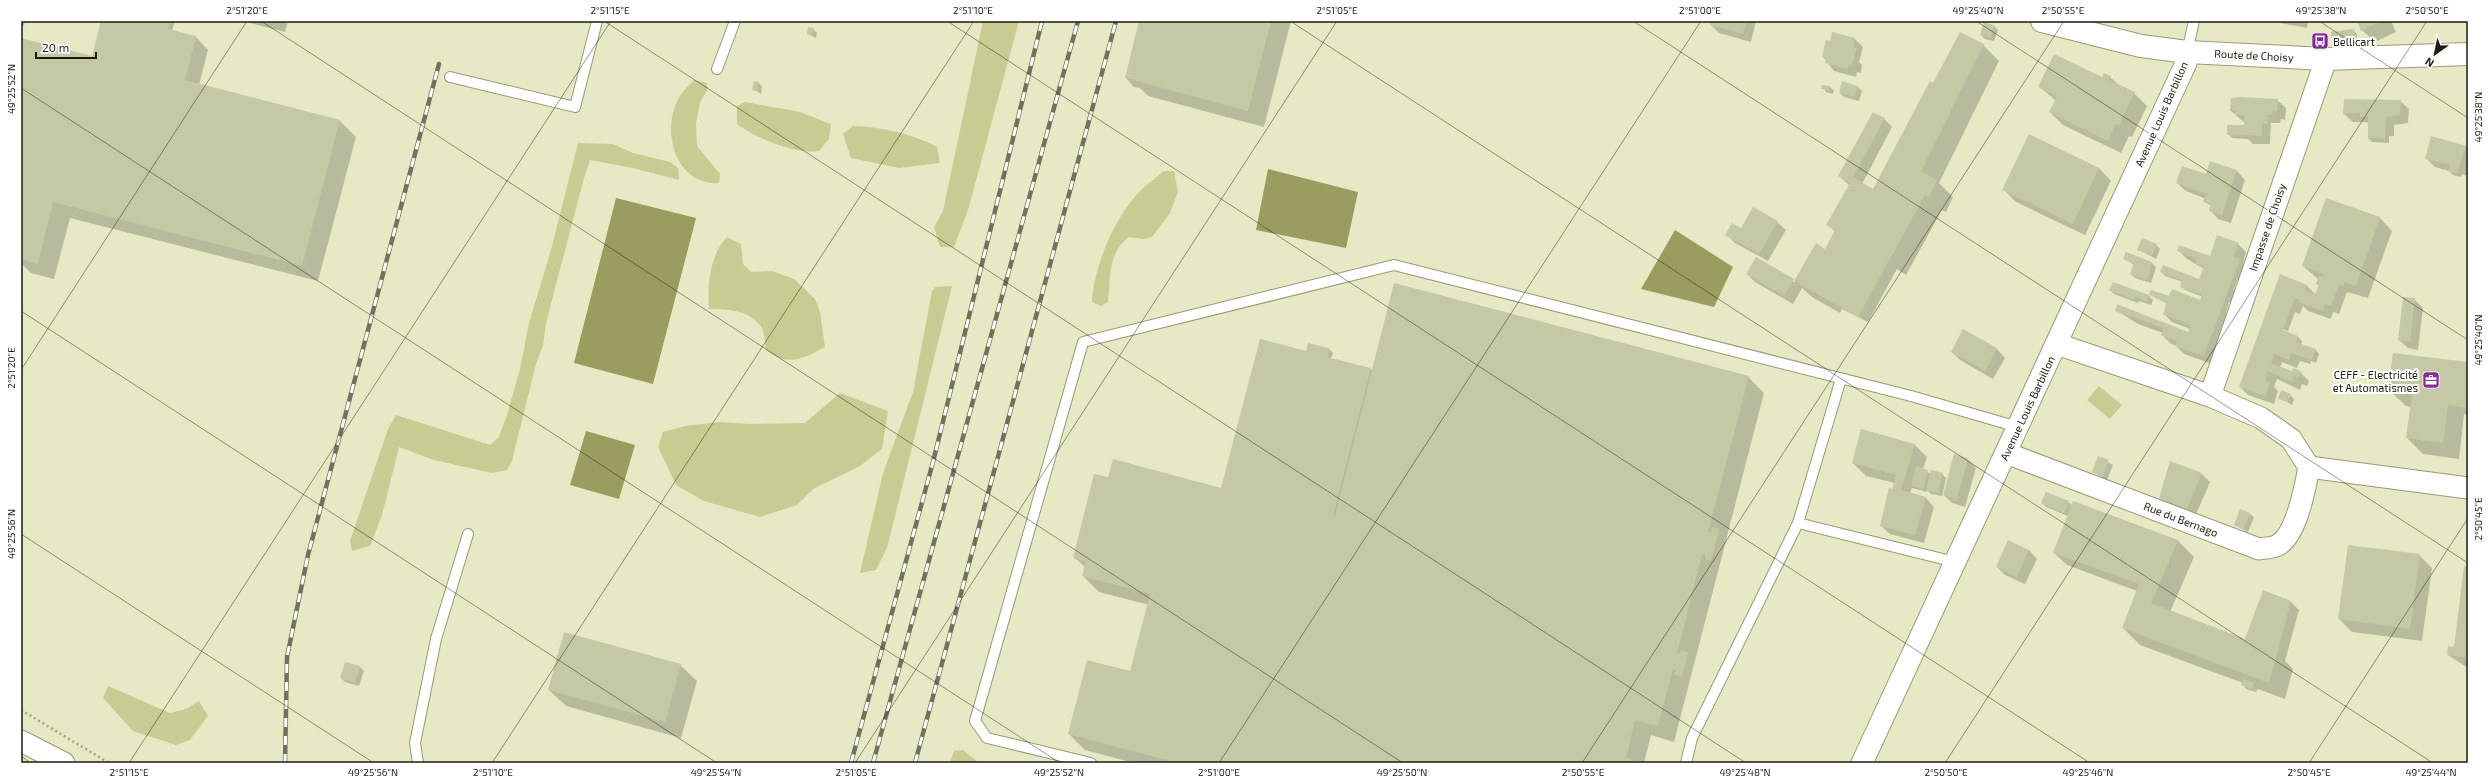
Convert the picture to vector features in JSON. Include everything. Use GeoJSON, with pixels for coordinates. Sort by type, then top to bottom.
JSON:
{"type":"FeatureCollection","features":[{"type":"Feature","properties":{"kind":"street","name":"Route de Choisy"},"geometry":{"type":"LineString","coordinates":[[2042,21],[2141,46],[2187,52],[2326,59],[2468,54]]}},
{"type":"Feature","properties":{"kind":"street","name":"Avenue Louis Barbillon"},"geometry":{"type":"LineString","coordinates":[[1862,763],[2057,344],[2186,62],[2187,52]]}},
{"type":"Feature","properties":{"kind":"street","name":"Impasse de Choisy"},"geometry":{"type":"LineString","coordinates":[[2210,396],[2326,59]]}},
{"type":"Feature","properties":{"kind":"street"},"geometry":{"type":"LineString","coordinates":[[2057,344],[2210,396],[2261,418],[2291,439],[2309,467],[2468,488]]}},
{"type":"Feature","properties":{"kind":"street","name":"Rue du Bernago"},"geometry":{"type":"LineString","coordinates":[[2006,453],[2259,548],[2278,545],[2290,531],[2303,498],[2309,467]]}},
{"type":"Feature","properties":{"kind":"street"},"geometry":{"type":"LineString","coordinates":[[21,741],[64,763]]}},
{"type":"Feature","properties":{"kind":"lane"},"geometry":{"type":"LineString","coordinates":[[450,77],[575,107],[597,21]]}},
{"type":"Feature","properties":{"kind":"lane"},"geometry":{"type":"LineString","coordinates":[[717,69],[735,21]]}},
{"type":"Feature","properties":{"kind":"lane"},"geometry":{"type":"LineString","coordinates":[[2187,52],[2194,21]]}},
{"type":"Feature","properties":{"kind":"lane"},"geometry":{"type":"LineString","coordinates":[[1092,763],[987,738],[975,721],[1083,342],[1394,265],[1841,379],[2018,428]]}},
{"type":"Feature","properties":{"kind":"lane"},"geometry":{"type":"LineString","coordinates":[[1686,763],[1692,738],[1798,523],[1841,379]]}},
{"type":"Feature","properties":{"kind":"lane"},"geometry":{"type":"LineString","coordinates":[[1798,523],[1955,562]]}},
{"type":"Feature","properties":{"kind":"lane"},"geometry":{"type":"LineString","coordinates":[[418,763],[415,743],[436,640],[468,534]]}},
{"type":"Feature","properties":{"kind":"path"},"geometry":{"type":"LineString","coordinates":[[21,710],[110,763]]}},
{"type":"Feature","properties":{"kind":"shaded area"},"geometry":{"type":"Polygon","coordinates":[[[983,21],[1019,21],[968,210],[954,247],[940,247],[934,227],[943,211],[983,21]]]}},
{"type":"Feature","properties":{"kind":"shaded area"},"geometry":{"type":"Polygon","coordinates":[[[694,80],[707,83],[708,89],[700,102],[696,123],[697,146],[720,174],[719,183],[705,182],[693,177],[684,168],[677,157],[673,144],[671,131],[672,117],[676,104],[681,94],[694,80]]]}},
{"type":"Feature","properties":{"kind":"shaded area"},"geometry":{"type":"Polygon","coordinates":[[[745,102],[800,112],[831,124],[829,139],[819,151],[810,152],[788,148],[765,140],[737,124],[737,106],[745,102]]]}},
{"type":"Feature","properties":{"kind":"shaded area"},"geometry":{"type":"Polygon","coordinates":[[[853,126],[875,128],[906,134],[927,142],[937,147],[940,163],[899,168],[851,158],[843,134],[853,126]]]}},
{"type":"Feature","properties":{"kind":"shaded area"},"geometry":{"type":"Polygon","coordinates":[[[578,143],[613,144],[633,153],[670,162],[678,168],[679,180],[633,168],[590,160],[546,323],[543,346],[536,364],[512,461],[507,470],[492,473],[434,460],[399,447],[382,515],[370,546],[352,551],[350,541],[388,429],[396,415],[490,445],[499,437],[520,369],[529,323],[551,250],[578,143]]]}},
{"type":"Feature","properties":{"kind":"shaded area"},"geometry":{"type":"Polygon","coordinates":[[[1268,169],[1358,192],[1346,248],[1256,230],[1268,169]]]}},
{"type":"Feature","properties":{"kind":"shaded area"},"geometry":{"type":"Polygon","coordinates":[[[1164,171],[1174,171],[1178,192],[1170,213],[1152,237],[1144,239],[1129,237],[1122,244],[1113,258],[1111,266],[1108,302],[1101,306],[1092,302],[1101,258],[1114,228],[1140,191],[1164,171]]]}},
{"type":"Feature","properties":{"kind":"shaded area"},"geometry":{"type":"Polygon","coordinates":[[[616,198],[696,218],[653,384],[574,363],[616,198]]]}},
{"type":"Feature","properties":{"kind":"shaded area"},"geometry":{"type":"Polygon","coordinates":[[[1675,230],[1733,267],[1714,307],[1641,289],[1675,230]]]}},
{"type":"Feature","properties":{"kind":"shaded area"},"geometry":{"type":"Polygon","coordinates":[[[727,237],[741,244],[743,264],[751,272],[772,271],[794,279],[815,299],[820,312],[825,347],[802,358],[789,360],[782,358],[766,350],[762,328],[751,317],[731,310],[709,309],[709,281],[713,261],[721,244],[727,237]]]}},
{"type":"Feature","properties":{"kind":"shaded area"},"geometry":{"type":"Polygon","coordinates":[[[952,286],[887,548],[876,570],[860,573],[883,473],[913,392],[932,291],[935,287],[952,286]]]}},
{"type":"Feature","properties":{"kind":"shaded area"},"geometry":{"type":"Polygon","coordinates":[[[2099,386],[2122,405],[2110,419],[2087,400],[2099,386]]]}},
{"type":"Feature","properties":{"kind":"shaded area"},"geometry":{"type":"Polygon","coordinates":[[[840,393],[888,411],[882,449],[860,466],[813,489],[797,505],[760,517],[704,501],[676,485],[658,447],[663,432],[685,426],[719,422],[749,424],[805,423],[840,393]]]}},
{"type":"Feature","properties":{"kind":"shaded area"},"geometry":{"type":"Polygon","coordinates":[[[586,431],[635,445],[619,499],[570,485],[586,431]]]}},
{"type":"Feature","properties":{"kind":"shaded area"},"geometry":{"type":"Polygon","coordinates":[[[108,686],[170,713],[186,709],[199,701],[208,716],[190,740],[176,745],[133,731],[103,698],[108,686]]]}},
{"type":"Feature","properties":{"kind":"shaded area"},"geometry":{"type":"Polygon","coordinates":[[[963,750],[979,763],[950,763],[954,751],[963,750]]]}},
{"type":"Feature","properties":{"kind":"building"},"geometry":{"type":"Polygon","coordinates":[[[101,21],[170,21],[168,29],[196,36],[185,80],[340,120],[302,266],[53,202],[38,264],[21,259],[21,38],[92,56],[101,21]]]}},
{"type":"Feature","properties":{"kind":"building"},"geometry":{"type":"Polygon","coordinates":[[[1139,21],[1271,21],[1248,111],[1125,78],[1139,21]]]}},
{"type":"Feature","properties":{"kind":"building"},"geometry":{"type":"Polygon","coordinates":[[[1711,21],[1746,21],[1743,34],[1710,25],[1711,21]]]}},
{"type":"Feature","properties":{"kind":"building"},"geometry":{"type":"Polygon","coordinates":[[[2357,21],[2382,21],[2361,31],[2357,21]]]}},
{"type":"Feature","properties":{"kind":"building"},"geometry":{"type":"Polygon","coordinates":[[[1984,22],[1994,25],[1991,38],[1980,35],[1984,22]]]}},
{"type":"Feature","properties":{"kind":"building"},"geometry":{"type":"Polygon","coordinates":[[[808,27],[814,28],[812,35],[807,34],[808,27]]]}},
{"type":"Feature","properties":{"kind":"building"},"geometry":{"type":"Polygon","coordinates":[[[2354,29],[2354,38],[2343,38],[2343,30],[2354,29]]]}},
{"type":"Feature","properties":{"kind":"building"},"geometry":{"type":"Polygon","coordinates":[[[2331,31],[2342,32],[2342,38],[2331,38],[2331,31]]]}},
{"type":"Feature","properties":{"kind":"building"},"geometry":{"type":"Polygon","coordinates":[[[1832,32],[1855,38],[1853,47],[1857,48],[1852,65],[1849,64],[1847,69],[1825,63],[1826,58],[1822,57],[1826,40],[1830,41],[1832,32]]]}},
{"type":"Feature","properties":{"kind":"building"},"geometry":{"type":"Polygon","coordinates":[[[1960,32],[1984,44],[1921,171],[1937,180],[1929,197],[1925,195],[1858,317],[1794,281],[1816,243],[1825,249],[1835,230],[1826,225],[1850,183],[1838,176],[1873,112],[1885,118],[1853,177],[1873,189],[1930,81],[1933,83],[1960,32]]]}},
{"type":"Feature","properties":{"kind":"building"},"geometry":{"type":"Polygon","coordinates":[[[2054,54],[2102,77],[2104,73],[2111,76],[2109,80],[2135,92],[2119,125],[2116,124],[2108,141],[2049,112],[2057,96],[2038,87],[2054,54]]]}},
{"type":"Feature","properties":{"kind":"building"},"geometry":{"type":"Polygon","coordinates":[[[754,81],[759,82],[757,91],[752,90],[754,81]]]}},
{"type":"Feature","properties":{"kind":"building"},"geometry":{"type":"Polygon","coordinates":[[[1842,81],[1858,86],[1855,97],[1839,93],[1842,81]]]}},
{"type":"Feature","properties":{"kind":"building"},"geometry":{"type":"Polygon","coordinates":[[[1822,85],[1830,86],[1829,91],[1821,89],[1822,85]]]}},
{"type":"Feature","properties":{"kind":"building"},"geometry":{"type":"Polygon","coordinates":[[[2231,98],[2278,99],[2277,112],[2273,111],[2272,115],[2267,115],[2268,124],[2262,124],[2262,136],[2227,135],[2227,125],[2244,125],[2245,115],[2235,115],[2235,111],[2230,111],[2231,98]]]}},
{"type":"Feature","properties":{"kind":"building"},"geometry":{"type":"Polygon","coordinates":[[[2344,99],[2401,100],[2400,115],[2386,117],[2385,139],[2368,138],[2368,117],[2360,117],[2360,113],[2343,114],[2344,99]]]}},
{"type":"Feature","properties":{"kind":"building"},"geometry":{"type":"Polygon","coordinates":[[[2029,134],[2099,168],[2073,224],[2002,190],[2029,134]]]}},
{"type":"Feature","properties":{"kind":"building"},"geometry":{"type":"Polygon","coordinates":[[[2431,136],[2466,146],[2457,174],[2448,171],[2450,165],[2425,159],[2431,136]]]}},
{"type":"Feature","properties":{"kind":"building"},"geometry":{"type":"Polygon","coordinates":[[[2210,161],[2237,170],[2222,215],[2209,211],[2211,204],[2203,202],[2206,194],[2176,183],[2182,166],[2206,174],[2210,161]]]}},
{"type":"Feature","properties":{"kind":"building"},"geometry":{"type":"Polygon","coordinates":[[[2326,198],[2380,217],[2356,286],[2345,282],[2343,286],[2339,284],[2331,306],[2325,304],[2322,311],[2299,302],[2300,300],[2295,298],[2283,330],[2298,336],[2296,342],[2316,349],[2312,360],[2291,353],[2289,360],[2274,354],[2271,363],[2292,371],[2293,368],[2301,371],[2298,378],[2294,376],[2292,382],[2268,371],[2265,380],[2270,382],[2265,396],[2239,387],[2280,274],[2307,285],[2305,291],[2315,294],[2319,285],[2316,284],[2319,276],[2322,277],[2323,274],[2302,266],[2326,198]]]}},
{"type":"Feature","properties":{"kind":"building"},"geometry":{"type":"Polygon","coordinates":[[[1753,207],[1778,221],[1759,254],[1725,235],[1732,223],[1741,228],[1753,207]]]}},
{"type":"Feature","properties":{"kind":"building"},"geometry":{"type":"Polygon","coordinates":[[[2217,235],[2239,243],[2234,257],[2240,259],[2204,356],[2175,346],[2177,341],[2161,335],[2163,328],[2115,311],[2117,304],[2188,332],[2191,325],[2163,314],[2167,302],[2149,295],[2151,290],[2169,296],[2172,289],[2200,300],[2202,295],[2180,287],[2182,280],[2160,272],[2163,265],[2199,279],[2204,267],[2196,264],[2197,259],[2177,251],[2179,245],[2210,256],[2217,235]]]}},
{"type":"Feature","properties":{"kind":"building"},"geometry":{"type":"Polygon","coordinates":[[[2142,238],[2157,244],[2152,256],[2137,250],[2142,238]]]}},
{"type":"Feature","properties":{"kind":"building"},"geometry":{"type":"Polygon","coordinates":[[[2126,252],[2152,262],[2147,280],[2130,274],[2134,263],[2123,259],[2126,252]]]}},
{"type":"Feature","properties":{"kind":"building"},"geometry":{"type":"Polygon","coordinates":[[[1756,257],[1794,279],[1784,296],[1746,274],[1756,257]]]}},
{"type":"Feature","properties":{"kind":"building"},"geometry":{"type":"Polygon","coordinates":[[[2113,282],[2149,295],[2147,302],[2135,297],[2134,300],[2109,290],[2113,282]]]}},
{"type":"Feature","properties":{"kind":"building"},"geometry":{"type":"Polygon","coordinates":[[[1394,283],[1749,376],[1708,532],[1711,533],[1712,527],[1719,529],[1711,561],[1705,559],[1706,554],[1702,554],[1677,654],[1680,654],[1681,650],[1688,652],[1682,677],[1674,674],[1676,670],[1673,669],[1658,726],[1635,720],[1626,758],[1643,763],[1178,763],[1068,734],[1087,660],[1130,671],[1150,594],[1082,576],[1086,562],[1073,558],[1094,474],[1108,477],[1113,459],[1221,488],[1260,339],[1306,351],[1308,343],[1329,348],[1327,357],[1371,368],[1333,516],[1335,516],[1394,283]]]}},
{"type":"Feature","properties":{"kind":"building"},"geometry":{"type":"Polygon","coordinates":[[[2403,297],[2415,298],[2410,342],[2398,340],[2403,297]]]}},
{"type":"Feature","properties":{"kind":"building"},"geometry":{"type":"Polygon","coordinates":[[[1963,329],[1997,348],[1985,371],[1951,352],[1963,329]]]}},
{"type":"Feature","properties":{"kind":"building"},"geometry":{"type":"Polygon","coordinates":[[[2393,353],[2468,362],[2468,408],[2448,405],[2443,443],[2406,438],[2412,393],[2388,390],[2393,353]]]}},
{"type":"Feature","properties":{"kind":"building"},"geometry":{"type":"Polygon","coordinates":[[[2281,390],[2291,394],[2288,402],[2278,399],[2281,390]]]}},
{"type":"Feature","properties":{"kind":"building"},"geometry":{"type":"Polygon","coordinates":[[[1861,429],[1915,444],[1901,490],[1926,497],[1915,535],[1880,526],[1889,488],[1892,489],[1896,475],[1852,463],[1861,429]]]}},
{"type":"Feature","properties":{"kind":"building"},"geometry":{"type":"Polygon","coordinates":[[[1954,454],[1968,458],[1957,499],[1943,495],[1954,454]]]}},
{"type":"Feature","properties":{"kind":"building"},"geometry":{"type":"Polygon","coordinates":[[[2098,456],[2109,460],[2103,477],[2092,472],[2098,456]]]}},
{"type":"Feature","properties":{"kind":"building"},"geometry":{"type":"Polygon","coordinates":[[[2170,461],[2202,473],[2187,509],[2159,498],[2170,461]]]}},
{"type":"Feature","properties":{"kind":"building"},"geometry":{"type":"Polygon","coordinates":[[[1916,466],[1928,470],[1923,489],[1911,486],[1916,466]]]}},
{"type":"Feature","properties":{"kind":"building"},"geometry":{"type":"Polygon","coordinates":[[[1931,470],[1943,473],[1938,493],[1926,490],[1931,470]]]}},
{"type":"Feature","properties":{"kind":"building"},"geometry":{"type":"Polygon","coordinates":[[[2046,492],[2069,501],[2064,513],[2041,503],[2046,492]]]}},
{"type":"Feature","properties":{"kind":"building"},"geometry":{"type":"Polygon","coordinates":[[[2073,501],[2178,540],[2151,603],[2245,639],[2263,590],[2291,601],[2269,683],[2122,628],[2139,584],[2053,553],[2073,501]]]}},
{"type":"Feature","properties":{"kind":"building"},"geometry":{"type":"Polygon","coordinates":[[[2240,509],[2250,513],[2244,529],[2234,525],[2240,509]]]}},
{"type":"Feature","properties":{"kind":"building"},"geometry":{"type":"Polygon","coordinates":[[[2008,540],[2029,550],[2017,577],[1996,567],[2008,540]]]}},
{"type":"Feature","properties":{"kind":"building"},"geometry":{"type":"Polygon","coordinates":[[[2348,545],[2420,554],[2410,629],[2338,619],[2348,545]]]}},
{"type":"Feature","properties":{"kind":"building"},"geometry":{"type":"Polygon","coordinates":[[[2464,566],[2468,567],[2468,658],[2447,655],[2448,646],[2454,647],[2464,566]]]}},
{"type":"Feature","properties":{"kind":"building"},"geometry":{"type":"Polygon","coordinates":[[[564,632],[681,664],[665,722],[548,690],[564,632]]]}},
{"type":"Feature","properties":{"kind":"building"},"geometry":{"type":"Polygon","coordinates":[[[345,662],[360,666],[355,683],[340,678],[345,662]]]}},
{"type":"Feature","properties":{"kind":"building"},"geometry":{"type":"Polygon","coordinates":[[[2243,679],[2254,683],[2252,689],[2241,685],[2243,679]]]}},
{"type":"Feature","properties":{"kind":"railway"},"geometry":{"type":"LineString","coordinates":[[851,763],[933,462],[1042,21]]}},
{"type":"Feature","properties":{"kind":"railway"},"geometry":{"type":"LineString","coordinates":[[873,763],[1078,21]]}},
{"type":"Feature","properties":{"kind":"railway"},"geometry":{"type":"LineString","coordinates":[[915,763],[1116,21]]}},
{"type":"Feature","properties":{"kind":"railway"},"geometry":{"type":"LineString","coordinates":[[285,763],[287,657],[308,555],[439,64]]}},
{"type":"Feature","properties":{"kind":"place","name":"Bellicart"},"geometry":{"type":"Point","coordinates":[2320,41]}},
{"type":"Feature","properties":{"kind":"place","name":"CEFF - Electricité et Automatismes"},"geometry":{"type":"Point","coordinates":[2431,380]}}]}
